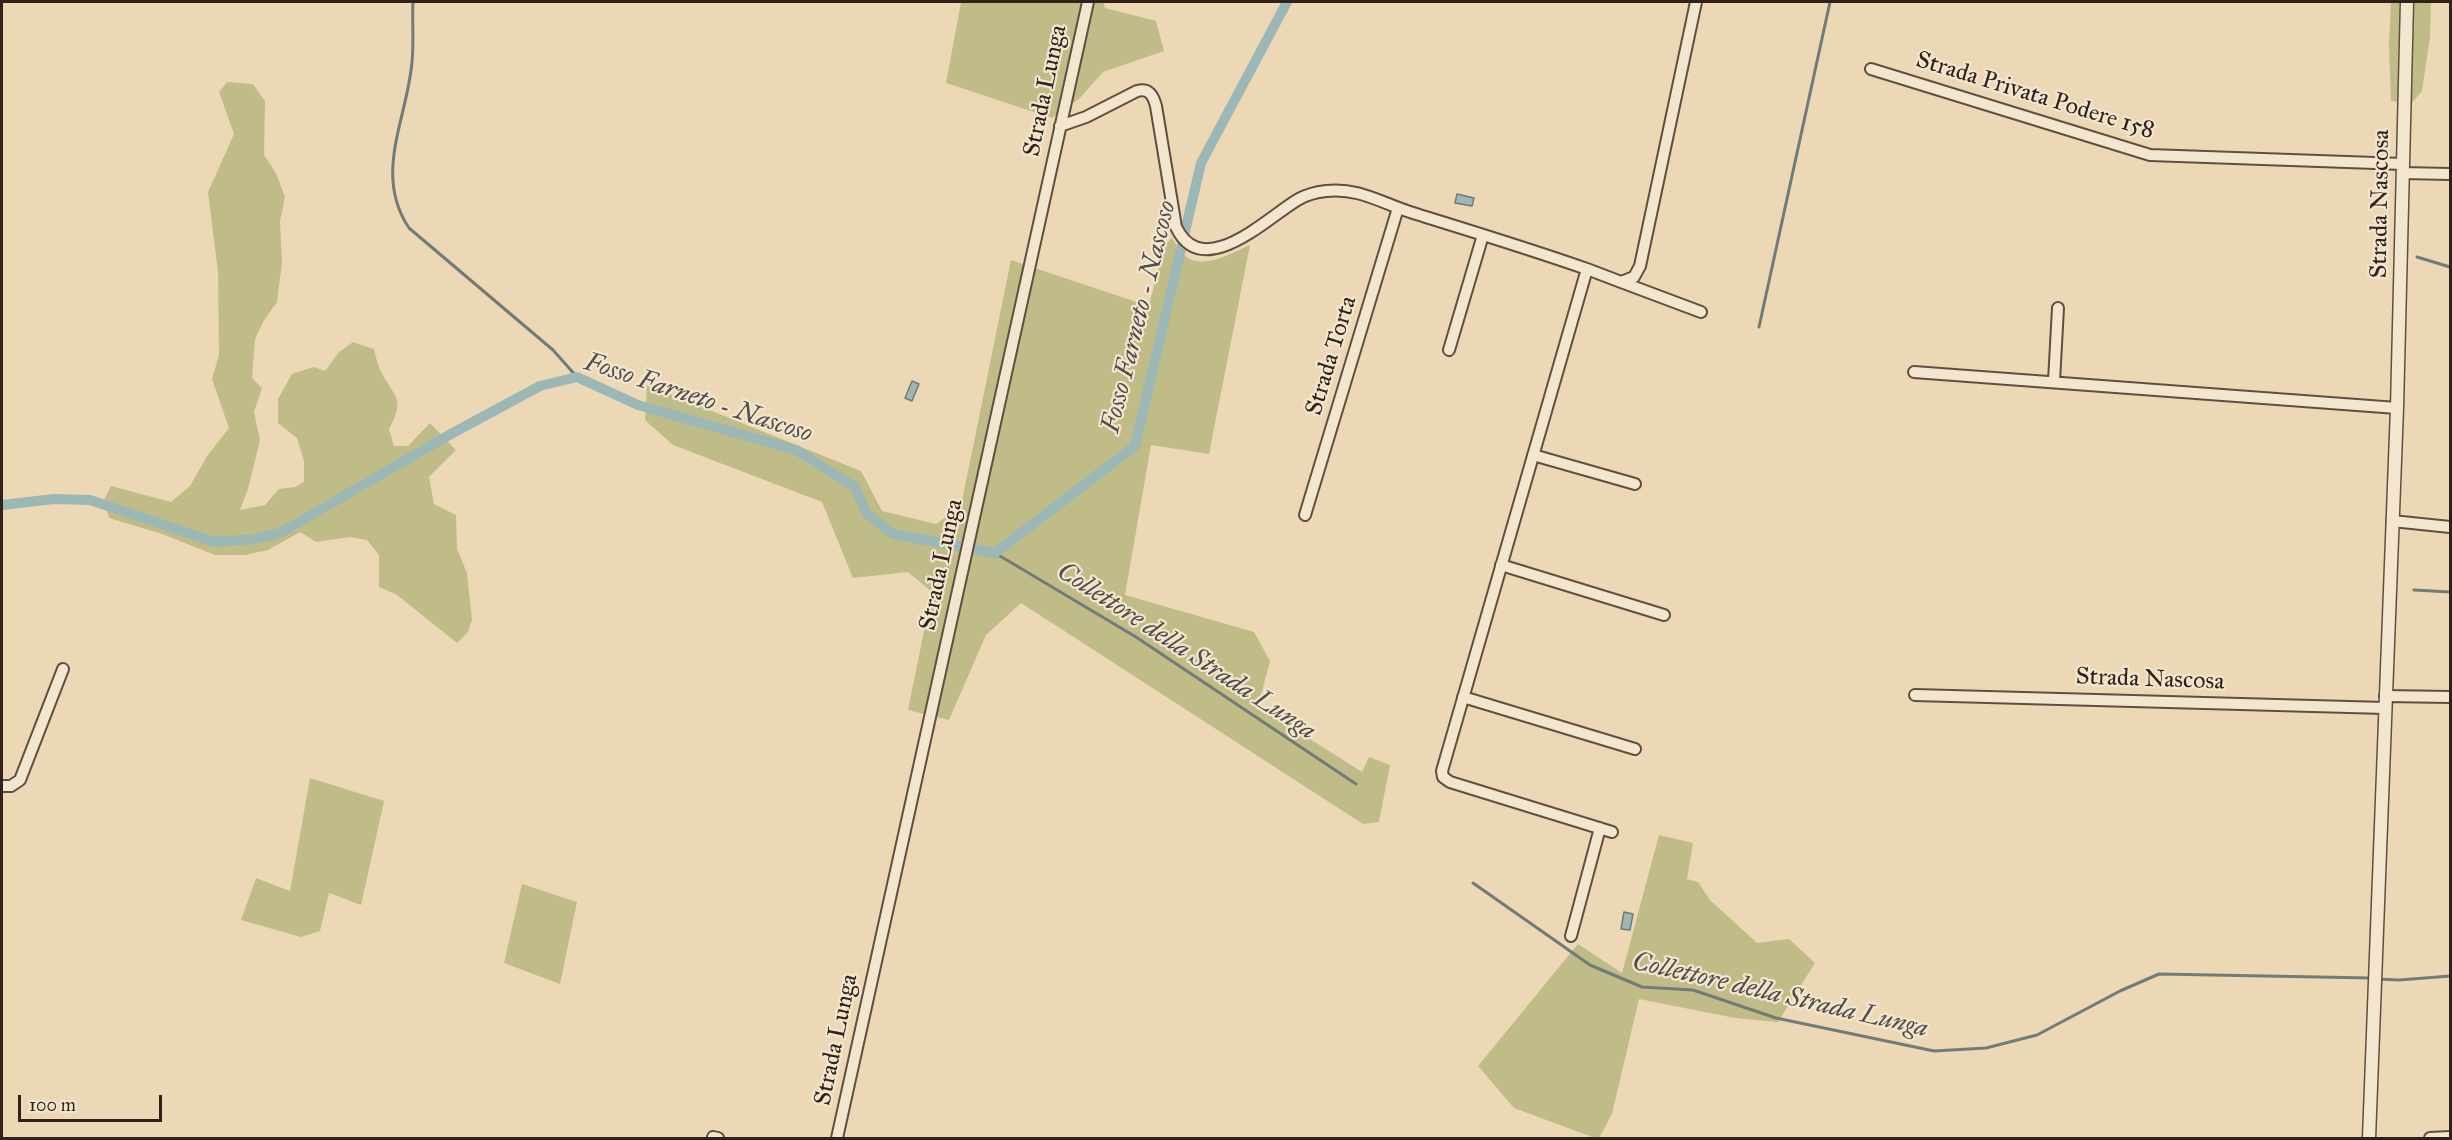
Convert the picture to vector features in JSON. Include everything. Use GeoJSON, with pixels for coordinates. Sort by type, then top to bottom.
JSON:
{"type":"FeatureCollection","features":[{"type":"Feature","properties":{"kind":"street","name":"Strada Lunga"},"geometry":{"type":"LineString","coordinates":[[837,1138],[1088,2]]}},
{"type":"Feature","properties":{"kind":"street"},"geometry":{"type":"LineString","coordinates":[[1621,282],[1634,277],[1641,261],[1696,2]]}},
{"type":"Feature","properties":{"kind":"street","name":"Strada Nascosa"},"geometry":{"type":"LineString","coordinates":[[2369,1138],[2397,408],[2407,2]]}},
{"type":"Feature","properties":{"kind":"street","name":"Strada Privata Podere 158"},"geometry":{"type":"LineString","coordinates":[[1871,69],[2150,154],[2403,168],[2451,174]]}},
{"type":"Feature","properties":{"kind":"street"},"geometry":{"type":"LineString","coordinates":[[1060,126],[1086,117],[1137,91],[1145,90],[1152,94],[1178,233],[1192,244],[1210,248],[1232,243],[1253,232],[1299,199],[1325,191],[1362,193],[1398,208],[1587,268],[1701,312]]}},
{"type":"Feature","properties":{"kind":"street","name":"Strada Torta"},"geometry":{"type":"LineString","coordinates":[[1305,515],[1398,208]]}},
{"type":"Feature","properties":{"kind":"street"},"geometry":{"type":"LineString","coordinates":[[1449,350],[1483,235]]}},
{"type":"Feature","properties":{"kind":"street"},"geometry":{"type":"LineString","coordinates":[[1587,268],[1442,769],[1445,780],[1612,832]]}},
{"type":"Feature","properties":{"kind":"street"},"geometry":{"type":"LineString","coordinates":[[2054,381],[2058,308]]}},
{"type":"Feature","properties":{"kind":"street"},"geometry":{"type":"LineString","coordinates":[[1914,372],[2397,408]]}},
{"type":"Feature","properties":{"kind":"street"},"geometry":{"type":"LineString","coordinates":[[1533,455],[1635,484]]}},
{"type":"Feature","properties":{"kind":"street"},"geometry":{"type":"LineString","coordinates":[[2392,521],[2451,527]]}},
{"type":"Feature","properties":{"kind":"street"},"geometry":{"type":"LineString","coordinates":[[1501,565],[1664,615]]}},
{"type":"Feature","properties":{"kind":"street"},"geometry":{"type":"LineString","coordinates":[[2,786],[11,786],[20,780],[63,669]]}},
{"type":"Feature","properties":{"kind":"street","name":"Strada Nascosa"},"geometry":{"type":"LineString","coordinates":[[1915,695],[2385,702]]}},
{"type":"Feature","properties":{"kind":"street"},"geometry":{"type":"LineString","coordinates":[[1463,697],[1635,749]]}},
{"type":"Feature","properties":{"kind":"street"},"geometry":{"type":"LineString","coordinates":[[2385,702],[2451,697]]}},
{"type":"Feature","properties":{"kind":"street"},"geometry":{"type":"LineString","coordinates":[[1570,936],[1600,828]]}},
{"type":"Feature","properties":{"kind":"street"},"geometry":{"type":"LineString","coordinates":[[2430,1138],[2451,1137]]}},
{"type":"Feature","properties":{"kind":"shaded area"},"geometry":{"type":"Polygon","coordinates":[[[961,2],[1103,2],[1105,8],[1156,21],[1164,51],[1103,72],[1080,98],[1052,118],[946,83],[961,2]]]}},
{"type":"Feature","properties":{"kind":"shaded area"},"geometry":{"type":"Polygon","coordinates":[[[2391,2],[2431,2],[2430,37],[2422,91],[2411,104],[2391,101],[2389,46],[2391,2]]]}},
{"type":"Feature","properties":{"kind":"shaded area"},"geometry":{"type":"Polygon","coordinates":[[[227,82],[253,84],[265,101],[264,155],[276,173],[285,197],[280,221],[282,263],[277,302],[263,322],[255,339],[252,378],[262,388],[254,412],[260,440],[248,489],[240,510],[265,505],[279,489],[295,487],[304,482],[304,461],[297,438],[278,423],[278,399],[292,374],[314,367],[325,371],[339,352],[353,342],[374,349],[380,370],[397,399],[397,411],[389,429],[394,446],[408,446],[430,423],[456,450],[429,477],[434,504],[456,515],[457,549],[467,573],[472,620],[468,632],[457,643],[397,595],[379,587],[379,555],[367,540],[350,537],[316,542],[300,532],[268,550],[245,555],[215,555],[162,534],[109,518],[104,500],[111,486],[171,502],[190,486],[207,456],[229,428],[212,379],[219,355],[218,272],[208,192],[234,134],[219,92],[227,82]]]}},
{"type":"Feature","properties":{"kind":"shaded area"},"geometry":{"type":"Polygon","coordinates":[[[1172,238],[1183,254],[1199,261],[1216,259],[1250,245],[1209,454],[1151,445],[1125,595],[1254,632],[1270,661],[1258,706],[1362,772],[1369,757],[1390,765],[1379,822],[1363,824],[1021,603],[986,635],[949,720],[908,710],[932,592],[908,572],[853,578],[822,502],[673,445],[645,420],[647,385],[861,471],[882,511],[936,524],[961,506],[1011,260],[1149,306],[1164,246],[1172,238]]]}},
{"type":"Feature","properties":{"kind":"shaded area"},"geometry":{"type":"Polygon","coordinates":[[[310,778],[384,801],[361,905],[329,893],[320,931],[301,937],[241,920],[256,878],[290,891],[310,778]]]}},
{"type":"Feature","properties":{"kind":"shaded area"},"geometry":{"type":"Polygon","coordinates":[[[1659,835],[1693,843],[1687,879],[1698,882],[1710,900],[1757,943],[1789,939],[1815,963],[1778,1022],[1735,1018],[1639,999],[1612,1114],[1599,1138],[1595,1138],[1514,1108],[1478,1066],[1578,944],[1622,973],[1659,835]]]}},
{"type":"Feature","properties":{"kind":"shaded area"},"geometry":{"type":"Polygon","coordinates":[[[522,884],[577,902],[560,984],[504,963],[522,884]]]}},
{"type":"Feature","properties":{"kind":"water"},"geometry":{"type":"Polygon","coordinates":[[[1457,194],[1474,198],[1472,206],[1455,203],[1457,194]]]}},
{"type":"Feature","properties":{"kind":"water"},"geometry":{"type":"Polygon","coordinates":[[[912,381],[919,384],[912,401],[905,398],[912,381]]]}},
{"type":"Feature","properties":{"kind":"water"},"geometry":{"type":"Polygon","coordinates":[[[1624,912],[1633,914],[1630,930],[1621,929],[1624,912]]]}},
{"type":"Feature","properties":{"kind":"waterway"},"geometry":{"type":"LineString","coordinates":[[413,2],[412,62],[393,167],[394,187],[399,208],[409,228],[553,350],[577,377]]}},
{"type":"Feature","properties":{"kind":"waterway","name":"Fosso Farneto - Nascoso"},"geometry":{"type":"LineString","coordinates":[[2,505],[54,499],[90,500],[215,542],[255,539],[280,533],[449,435],[540,386],[577,377],[638,405],[796,450],[855,487],[867,514],[893,534],[995,553],[1135,446],[1201,163],[1287,2]]}},
{"type":"Feature","properties":{"kind":"waterway"},"geometry":{"type":"LineString","coordinates":[[1759,327],[1830,2]]}},
{"type":"Feature","properties":{"kind":"waterway"},"geometry":{"type":"LineString","coordinates":[[2417,257],[2450,267]]}},
{"type":"Feature","properties":{"kind":"waterway","name":"Collettore della Strada Lunga"},"geometry":{"type":"LineString","coordinates":[[995,553],[1136,637],[1356,784]]}},
{"type":"Feature","properties":{"kind":"waterway"},"geometry":{"type":"LineString","coordinates":[[2414,590],[2450,592]]}},
{"type":"Feature","properties":{"kind":"waterway","name":"Collettore della Strada Lunga"},"geometry":{"type":"LineString","coordinates":[[1473,883],[1590,965],[1642,987],[1693,990],[1776,1018],[1934,1051],[1986,1048],[2037,1035],[2120,991],[2159,974],[2371,978]]}},
{"type":"Feature","properties":{"kind":"waterway","name":"Collettore della Strada Lunga"},"geometry":{"type":"LineString","coordinates":[[2377,979],[2399,980],[2450,976]]}}]}
